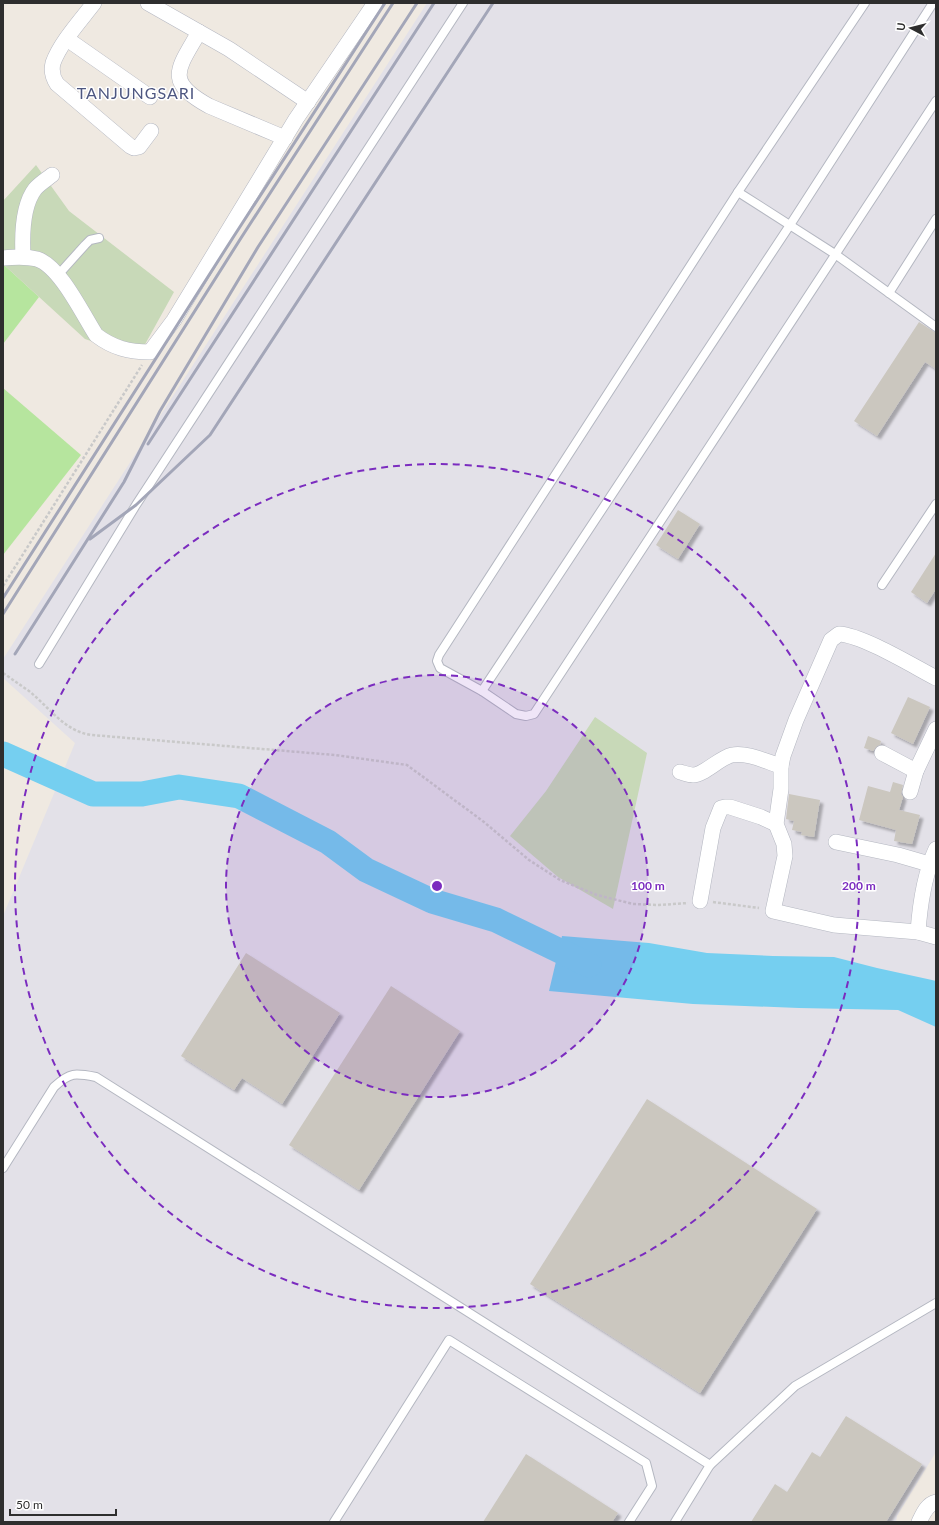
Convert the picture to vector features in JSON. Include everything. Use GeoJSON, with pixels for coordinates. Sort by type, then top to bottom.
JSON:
{"type":"FeatureCollection","features":[{"type":"Feature","properties":{"kind":"street"},"geometry":{"type":"LineString","coordinates":[[94,3],[67,39],[53,66],[53,76],[57,84],[130,146],[134,148],[139,147],[151,131]]}},
{"type":"Feature","properties":{"kind":"street"},"geometry":{"type":"LineString","coordinates":[[148,3],[241,57],[308,102]]}},
{"type":"Feature","properties":{"kind":"street"},"geometry":{"type":"LineString","coordinates":[[3,258],[23,256],[42,261],[58,275],[96,335],[119,349],[150,352],[174,320],[285,138],[375,3]]}},
{"type":"Feature","properties":{"kind":"street"},"geometry":{"type":"LineString","coordinates":[[199,32],[180,65],[178,74],[181,83],[186,90],[199,101],[209,106],[285,138]]}},
{"type":"Feature","properties":{"kind":"street"},"geometry":{"type":"LineString","coordinates":[[67,39],[150,98]]}},
{"type":"Feature","properties":{"kind":"street"},"geometry":{"type":"LineString","coordinates":[[23,256],[22,228],[28,205],[35,189],[52,175]]}},
{"type":"Feature","properties":{"kind":"street"},"geometry":{"type":"LineString","coordinates":[[936,678],[864,641],[843,634],[836,636],[831,640],[796,720],[783,756],[781,766],[781,789],[776,824],[785,850],[773,911],[834,925],[918,932],[936,937]]}},
{"type":"Feature","properties":{"kind":"street"},"geometry":{"type":"LineString","coordinates":[[910,792],[916,771],[936,730]]}},
{"type":"Feature","properties":{"kind":"street"},"geometry":{"type":"LineString","coordinates":[[882,753],[916,771]]}},
{"type":"Feature","properties":{"kind":"street"},"geometry":{"type":"LineString","coordinates":[[680,772],[694,775],[701,773],[725,758],[733,755],[753,758],[781,766]]}},
{"type":"Feature","properties":{"kind":"street"},"geometry":{"type":"LineString","coordinates":[[700,902],[713,828],[721,808],[730,807],[761,817],[776,824]]}},
{"type":"Feature","properties":{"kind":"street"},"geometry":{"type":"LineString","coordinates":[[836,842],[898,855],[933,865]]}},
{"type":"Feature","properties":{"kind":"street"},"geometry":{"type":"LineString","coordinates":[[918,932],[920,906],[933,865],[936,849]]}},
{"type":"Feature","properties":{"kind":"street"},"geometry":{"type":"LineString","coordinates":[[919,1522],[926,1508],[936,1502]]}},
{"type":"Feature","properties":{"kind":"lane"},"geometry":{"type":"LineString","coordinates":[[39,664],[136,505],[463,3]]}},
{"type":"Feature","properties":{"kind":"lane"},"geometry":{"type":"LineString","coordinates":[[865,3],[738,192],[439,655],[438,661],[440,668],[482,691],[516,714],[526,716],[534,714],[936,101]]}},
{"type":"Feature","properties":{"kind":"lane"},"geometry":{"type":"LineString","coordinates":[[482,691],[790,225],[933,3]]}},
{"type":"Feature","properties":{"kind":"lane"},"geometry":{"type":"LineString","coordinates":[[738,192],[835,254],[936,327]]}},
{"type":"Feature","properties":{"kind":"lane"},"geometry":{"type":"LineString","coordinates":[[889,293],[936,219]]}},
{"type":"Feature","properties":{"kind":"lane"},"geometry":{"type":"LineString","coordinates":[[58,275],[90,240],[99,238]]}},
{"type":"Feature","properties":{"kind":"lane"},"geometry":{"type":"LineString","coordinates":[[882,585],[936,504]]}},
{"type":"Feature","properties":{"kind":"lane"},"geometry":{"type":"LineString","coordinates":[[3,1168],[54,1087],[64,1078],[78,1073],[96,1077],[710,1465]]}},
{"type":"Feature","properties":{"kind":"lane"},"geometry":{"type":"LineString","coordinates":[[675,1522],[710,1465],[795,1386],[936,1303]]}},
{"type":"Feature","properties":{"kind":"lane"},"geometry":{"type":"LineString","coordinates":[[334,1522],[449,1340],[646,1463],[652,1486],[629,1522]]}},
{"type":"Feature","properties":{"kind":"path"},"geometry":{"type":"LineString","coordinates":[[3,586],[150,352]]}},
{"type":"Feature","properties":{"kind":"path"},"geometry":{"type":"LineString","coordinates":[[3,673],[28,691],[68,726],[79,733],[335,754],[407,765],[484,822],[529,860],[560,880],[597,895],[633,904],[659,905],[726,902],[773,911]]}},
{"type":"Feature","properties":{"kind":"shaded area"},"geometry":{"type":"Polygon","coordinates":[[[427,3],[936,3],[936,1452],[897,1516],[896,1522],[3,1522],[3,916],[75,743],[3,678],[3,659],[427,3]]]}},
{"type":"Feature","properties":{"kind":"green space"},"geometry":{"type":"Polygon","coordinates":[[[36,165],[69,211],[174,292],[138,357],[85,339],[3,264],[3,201],[36,165]]]}},
{"type":"Feature","properties":{"kind":"green space"},"geometry":{"type":"Polygon","coordinates":[[[3,264],[39,297],[3,344],[3,264]]]}},
{"type":"Feature","properties":{"kind":"green space"},"geometry":{"type":"Polygon","coordinates":[[[3,388],[81,455],[3,555],[3,388]]]}},
{"type":"Feature","properties":{"kind":"green space"},"geometry":{"type":"Polygon","coordinates":[[[595,717],[647,753],[613,909],[558,877],[510,836],[546,791],[595,717]]]}},
{"type":"Feature","properties":{"kind":"water"},"geometry":{"type":"Polygon","coordinates":[[[562,936],[649,943],[707,953],[834,957],[932,980],[936,981],[936,1027],[898,1010],[693,1004],[549,991],[562,936]]]}},
{"type":"Feature","properties":{"kind":"building"},"geometry":{"type":"Polygon","coordinates":[[[919,322],[936,333],[936,369],[925,362],[877,436],[854,421],[919,322]]]}},
{"type":"Feature","properties":{"kind":"building"},"geometry":{"type":"Polygon","coordinates":[[[678,510],[700,524],[678,559],[656,545],[678,510]]]}},
{"type":"Feature","properties":{"kind":"building"},"geometry":{"type":"Polygon","coordinates":[[[936,553],[936,589],[927,603],[911,592],[936,553]]]}},
{"type":"Feature","properties":{"kind":"building"},"geometry":{"type":"Polygon","coordinates":[[[908,697],[930,707],[913,744],[891,733],[908,697]]]}},
{"type":"Feature","properties":{"kind":"building"},"geometry":{"type":"Polygon","coordinates":[[[868,736],[881,741],[880,745],[873,751],[864,748],[868,736]]]}},
{"type":"Feature","properties":{"kind":"building"},"geometry":{"type":"Polygon","coordinates":[[[893,782],[903,785],[901,794],[903,797],[899,810],[920,815],[912,844],[894,841],[896,830],[859,820],[868,786],[890,792],[893,782]]]}},
{"type":"Feature","properties":{"kind":"building"},"geometry":{"type":"Polygon","coordinates":[[[789,794],[820,800],[814,837],[801,835],[802,832],[792,830],[794,821],[786,819],[789,794]]]}},
{"type":"Feature","properties":{"kind":"building"},"geometry":{"type":"Polygon","coordinates":[[[246,953],[340,1013],[282,1104],[242,1078],[234,1090],[181,1056],[246,953]]]}},
{"type":"Feature","properties":{"kind":"building"},"geometry":{"type":"Polygon","coordinates":[[[391,986],[460,1031],[359,1190],[289,1145],[391,986]]]}},
{"type":"Feature","properties":{"kind":"building"},"geometry":{"type":"Polygon","coordinates":[[[647,1099],[817,1209],[700,1393],[530,1284],[647,1099]]]}},
{"type":"Feature","properties":{"kind":"building"},"geometry":{"type":"Polygon","coordinates":[[[846,1416],[922,1464],[886,1522],[751,1522],[775,1484],[787,1492],[812,1452],[820,1457],[846,1416]]]}},
{"type":"Feature","properties":{"kind":"building"},"geometry":{"type":"Polygon","coordinates":[[[526,1454],[618,1513],[612,1522],[483,1522],[526,1454]]]}},
{"type":"Feature","properties":{"kind":"waterway"},"geometry":{"type":"LineString","coordinates":[[3,754],[93,794],[142,794],[179,787],[239,796],[328,842],[366,870],[432,901],[496,920],[589,965]]}},
{"type":"Feature","properties":{"kind":"railway"},"geometry":{"type":"LineString","coordinates":[[3,598],[385,3]]}},
{"type":"Feature","properties":{"kind":"railway"},"geometry":{"type":"LineString","coordinates":[[3,614],[241,238],[393,3]]}},
{"type":"Feature","properties":{"kind":"railway"},"geometry":{"type":"LineString","coordinates":[[15,654],[124,482],[160,411],[258,247],[417,3]]}},
{"type":"Feature","properties":{"kind":"railway"},"geometry":{"type":"LineString","coordinates":[[148,444],[434,3]]}},
{"type":"Feature","properties":{"kind":"railway"},"geometry":{"type":"LineString","coordinates":[[90,539],[136,505],[210,435],[493,3]]}},
{"type":"Feature","properties":{"kind":"district","name":"TANJUNGSARI"},"geometry":{"type":"Point","coordinates":[136,93]}}]}
